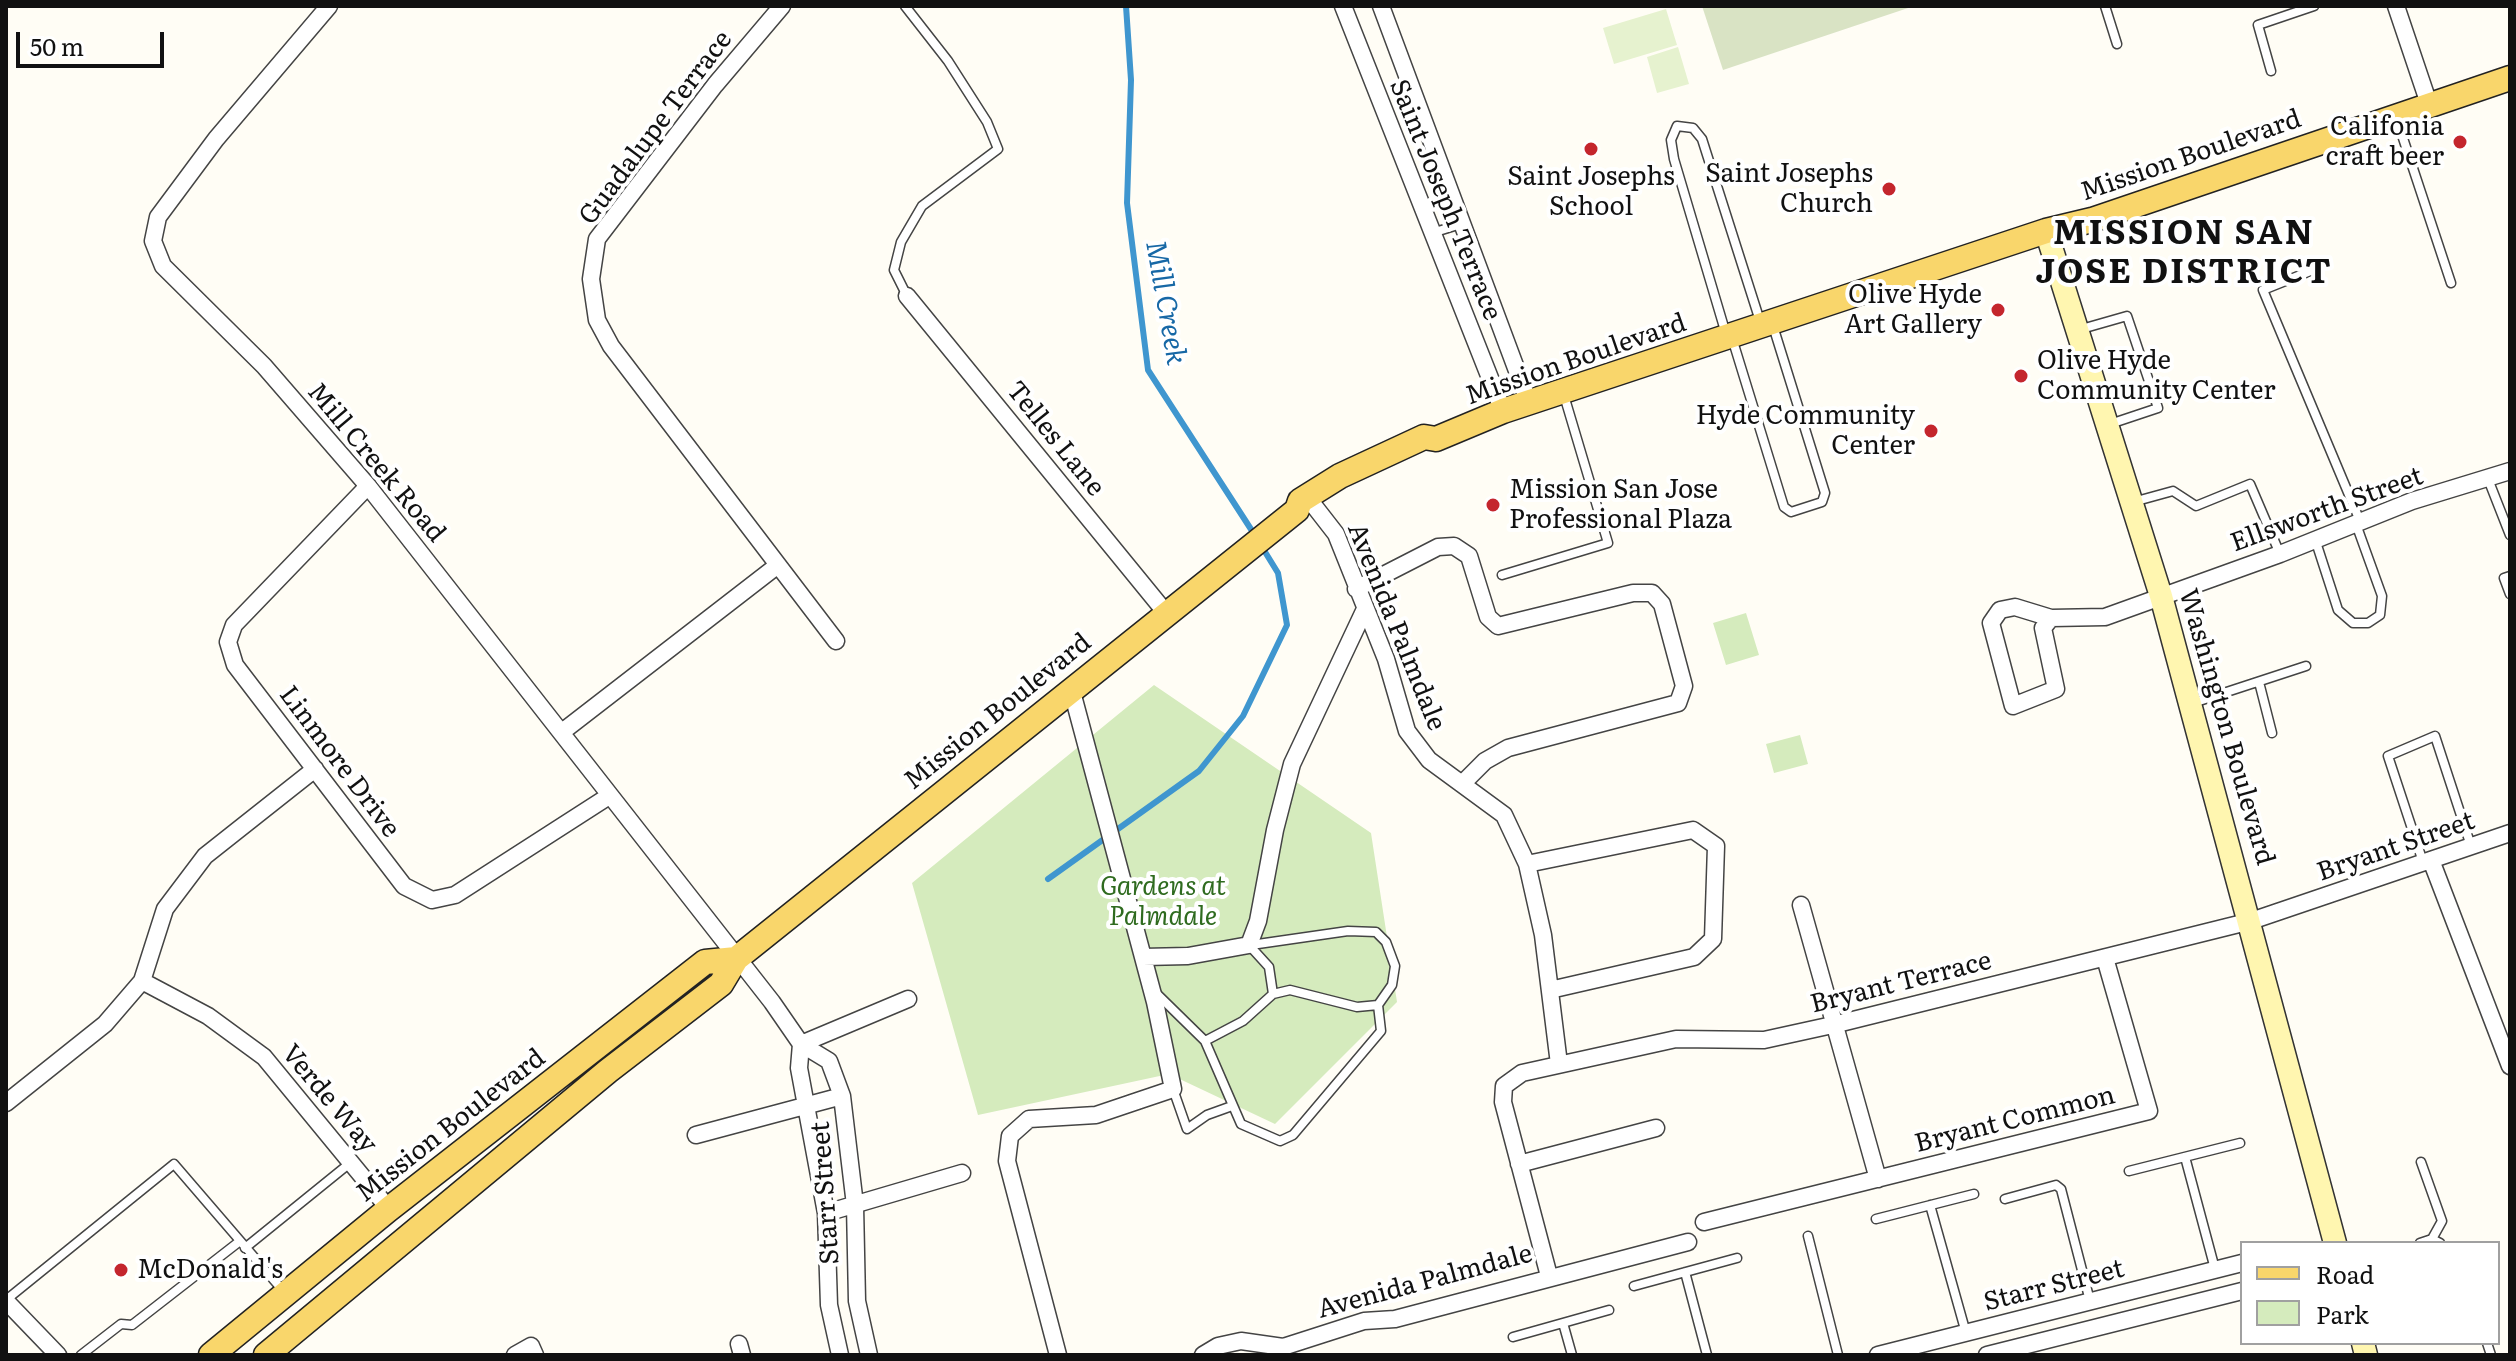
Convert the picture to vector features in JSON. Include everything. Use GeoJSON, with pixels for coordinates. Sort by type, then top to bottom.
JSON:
{"type":"FeatureCollection","features":[{"type":"Feature","properties":{"kind":"main road","name":"Mission Boulevard"},"geometry":{"type":"LineString","coordinates":[[266,1355],[608,1071],[721,984],[736,959],[1240,552],[1297,513],[1300,501],[1376,456],[1424,437],[1436,439],[1503,411],[2046,231],[2092,220],[2510,78]]}},
{"type":"Feature","properties":{"kind":"main road","name":"Mission Boulevard"},"geometry":{"type":"LineString","coordinates":[[211,1355],[389,1209],[705,962],[736,959]]}},
{"type":"Feature","properties":{"kind":"street","name":"Mill Creek Road"},"geometry":{"type":"LineString","coordinates":[[329,6],[174,193],[158,217],[153,241],[163,266],[264,366],[368,486],[736,959]]}},
{"type":"Feature","properties":{"kind":"street","name":"Guadalupe Terrace"},"geometry":{"type":"LineString","coordinates":[[782,6],[715,85],[597,239],[591,279],[597,320],[611,346],[836,641]]}},
{"type":"Feature","properties":{"kind":"street","name":"Saint Joseph Terrace"},"geometry":{"type":"LineString","coordinates":[[1343,6],[1503,411]]}},
{"type":"Feature","properties":{"kind":"street","name":"Saint Joseph Terrace"},"geometry":{"type":"LineString","coordinates":[[1381,6],[1529,403]]}},
{"type":"Feature","properties":{"kind":"street"},"geometry":{"type":"LineString","coordinates":[[2396,6],[2429,104]]}},
{"type":"Feature","properties":{"kind":"street","name":"Washington Boulevard"},"geometry":{"type":"LineString","coordinates":[[2046,231],[2192,704],[2251,921],[2331,1241]]}},
{"type":"Feature","properties":{"kind":"street","name":"Telles Lane"},"geometry":{"type":"LineString","coordinates":[[907,296],[1166,613]]}},
{"type":"Feature","properties":{"kind":"street","name":"Ellsworth Street"},"geometry":{"type":"LineString","coordinates":[[2051,618],[2043,628],[2056,689],[2013,706],[1991,623],[2000,610],[2015,607],[2051,618],[2105,617],[2280,554],[2412,501],[2510,471]]}},
{"type":"Feature","properties":{"kind":"street","name":"Linmore Drive"},"geometry":{"type":"LineString","coordinates":[[368,486],[234,625],[228,642],[235,665],[404,886],[432,900],[455,895],[609,796]]}},
{"type":"Feature","properties":{"kind":"street","name":"Avenida Palmdale"},"geometry":{"type":"LineString","coordinates":[[1203,1355],[1218,1346],[1241,1341],[1283,1347],[1364,1321],[1395,1319],[1549,1276],[1503,1102],[1504,1086],[1522,1073],[1559,1064],[1543,935],[1527,864],[1504,815],[1429,760],[1407,731],[1386,659],[1336,534],[1297,513]]}},
{"type":"Feature","properties":{"kind":"street"},"geometry":{"type":"LineString","coordinates":[[1356,589],[1438,547],[1454,546],[1469,556],[1488,617],[1498,626],[1633,593],[1652,593],[1662,604],[1684,686],[1678,703],[1508,748],[1485,761],[1463,783]]}},
{"type":"Feature","properties":{"kind":"street"},"geometry":{"type":"LineString","coordinates":[[562,732],[778,565]]}},
{"type":"Feature","properties":{"kind":"street"},"geometry":{"type":"LineString","coordinates":[[1143,957],[1188,956],[1249,945],[1258,921],[1275,830],[1292,764],[1365,609]]}},
{"type":"Feature","properties":{"kind":"street"},"geometry":{"type":"LineString","coordinates":[[1058,1355],[1007,1161],[1010,1136],[1029,1119],[1096,1115],[1173,1089],[1152,990],[1071,688]]}},
{"type":"Feature","properties":{"kind":"street"},"geometry":{"type":"LineString","coordinates":[[6,1103],[105,1024],[142,981],[165,909],[205,856],[315,769]]}},
{"type":"Feature","properties":{"kind":"street"},"geometry":{"type":"LineString","coordinates":[[1527,864],[1693,830],[1716,846],[1713,939],[1694,957],[1550,990]]}},
{"type":"Feature","properties":{"kind":"street","name":"Bryant Street"},"geometry":{"type":"LineString","coordinates":[[2251,921],[2510,833]]}},
{"type":"Feature","properties":{"kind":"street"},"geometry":{"type":"LineString","coordinates":[[2427,862],[2510,1066]]}},
{"type":"Feature","properties":{"kind":"street"},"geometry":{"type":"LineString","coordinates":[[1801,905],[1837,1024],[1878,1179]]}},
{"type":"Feature","properties":{"kind":"street","name":"Bryant Terrace"},"geometry":{"type":"LineString","coordinates":[[1559,1064],[1676,1039],[1764,1040],[2251,921]]}},
{"type":"Feature","properties":{"kind":"street","name":"Bryant Common"},"geometry":{"type":"LineString","coordinates":[[1704,1222],[2149,1111],[2105,958]]}},
{"type":"Feature","properties":{"kind":"street","name":"Starr Street"},"geometry":{"type":"LineString","coordinates":[[736,959],[801,1044],[829,1061],[842,1096],[855,1205],[857,1301],[869,1355]]}},
{"type":"Feature","properties":{"kind":"street","name":"Verde Way"},"geometry":{"type":"LineString","coordinates":[[142,981],[208,1016],[264,1057],[389,1209]]}},
{"type":"Feature","properties":{"kind":"street"},"geometry":{"type":"LineString","coordinates":[[801,1044],[908,999]]}},
{"type":"Feature","properties":{"kind":"street","name":"Starr Street"},"geometry":{"type":"LineString","coordinates":[[801,1044],[799,1068],[826,1213],[829,1305],[840,1355]]}},
{"type":"Feature","properties":{"kind":"street"},"geometry":{"type":"LineString","coordinates":[[696,1135],[842,1096]]}},
{"type":"Feature","properties":{"kind":"street"},"geometry":{"type":"LineString","coordinates":[[1519,1164],[1656,1128]]}},
{"type":"Feature","properties":{"kind":"street"},"geometry":{"type":"LineString","coordinates":[[826,1213],[962,1173]]}},
{"type":"Feature","properties":{"kind":"street"},"geometry":{"type":"LineString","coordinates":[[1549,1276],[1688,1242]]}},
{"type":"Feature","properties":{"kind":"street","name":"Starr Street"},"geometry":{"type":"LineString","coordinates":[[1878,1355],[2240,1264]]}},
{"type":"Feature","properties":{"kind":"street","name":"Starr Street"},"geometry":{"type":"LineString","coordinates":[[1987,1355],[2240,1292]]}},
{"type":"Feature","properties":{"kind":"street"},"geometry":{"type":"LineString","coordinates":[[6,1300],[58,1355]]}},
{"type":"Feature","properties":{"kind":"street"},"geometry":{"type":"LineString","coordinates":[[515,1355],[531,1346],[535,1355]]}},
{"type":"Feature","properties":{"kind":"lane"},"geometry":{"type":"LineString","coordinates":[[905,6],[948,61],[987,122],[998,149],[922,206],[901,242],[894,270],[907,296]]}},
{"type":"Feature","properties":{"kind":"lane"},"geometry":{"type":"LineString","coordinates":[[2105,6],[2117,44]]}},
{"type":"Feature","properties":{"kind":"lane"},"geometry":{"type":"LineString","coordinates":[[2271,71],[2258,25],[2314,6]]}},
{"type":"Feature","properties":{"kind":"lane"},"geometry":{"type":"LineString","coordinates":[[2395,116],[2451,283]]}},
{"type":"Feature","properties":{"kind":"lane"},"geometry":{"type":"LineString","coordinates":[[1677,126],[1693,128],[1702,139],[1825,493],[1822,502],[1791,512],[1784,507],[1730,338],[1674,159],[1671,140],[1677,126]]}},
{"type":"Feature","properties":{"kind":"lane"},"geometry":{"type":"LineString","coordinates":[[1432,233],[1461,224]]}},
{"type":"Feature","properties":{"kind":"lane"},"geometry":{"type":"LineString","coordinates":[[2315,539],[2338,610],[2353,623],[2368,623],[2380,615],[2382,596],[2358,522],[2263,290],[2318,268]]}},
{"type":"Feature","properties":{"kind":"lane"},"geometry":{"type":"LineString","coordinates":[[2077,331],[2127,316],[2158,408],[2107,425]]}},
{"type":"Feature","properties":{"kind":"lane"},"geometry":{"type":"LineString","coordinates":[[1502,575],[1608,543],[1563,391]]}},
{"type":"Feature","properties":{"kind":"lane"},"geometry":{"type":"LineString","coordinates":[[2488,479],[2510,535]]}},
{"type":"Feature","properties":{"kind":"lane"},"geometry":{"type":"LineString","coordinates":[[2132,502],[2173,491],[2196,506],[2250,484],[2280,554]]}},
{"type":"Feature","properties":{"kind":"lane"},"geometry":{"type":"LineString","coordinates":[[2510,576],[2504,578],[2510,594]]}},
{"type":"Feature","properties":{"kind":"lane"},"geometry":{"type":"LineString","coordinates":[[2192,704],[2306,666]]}},
{"type":"Feature","properties":{"kind":"lane"},"geometry":{"type":"LineString","coordinates":[[2259,682],[2272,733]]}},
{"type":"Feature","properties":{"kind":"lane"},"geometry":{"type":"LineString","coordinates":[[2427,862],[2388,756],[2435,736],[2471,847]]}},
{"type":"Feature","properties":{"kind":"lane"},"geometry":{"type":"LineString","coordinates":[[1152,990],[1205,1041],[1241,1124],[1264,1137],[1280,1141],[1293,1135],[1381,1031],[1378,1005],[1392,985],[1395,966],[1386,942],[1376,932],[1348,931],[1249,945]]}},
{"type":"Feature","properties":{"kind":"lane"},"geometry":{"type":"LineString","coordinates":[[1249,945],[1269,967],[1273,994]]}},
{"type":"Feature","properties":{"kind":"lane"},"geometry":{"type":"LineString","coordinates":[[1205,1041],[1243,1021],[1273,994],[1290,990],[1357,1007],[1378,1005]]}},
{"type":"Feature","properties":{"kind":"lane"},"geometry":{"type":"LineString","coordinates":[[1173,1089],[1187,1129],[1232,1106]]}},
{"type":"Feature","properties":{"kind":"lane"},"geometry":{"type":"LineString","coordinates":[[2129,1171],[2240,1143]]}},
{"type":"Feature","properties":{"kind":"lane"},"geometry":{"type":"LineString","coordinates":[[2185,1157],[2215,1270]]}},
{"type":"Feature","properties":{"kind":"lane"},"geometry":{"type":"LineString","coordinates":[[2421,1162],[2442,1221],[2436,1241]]}},
{"type":"Feature","properties":{"kind":"lane"},"geometry":{"type":"LineString","coordinates":[[81,1355],[121,1324],[132,1325],[351,1163]]}},
{"type":"Feature","properties":{"kind":"lane"},"geometry":{"type":"LineString","coordinates":[[6,1300],[174,1164],[285,1294]]}},
{"type":"Feature","properties":{"kind":"lane"},"geometry":{"type":"LineString","coordinates":[[2005,1199],[2056,1185],[2061,1189],[2090,1301]]}},
{"type":"Feature","properties":{"kind":"lane"},"geometry":{"type":"LineString","coordinates":[[1876,1219],[1974,1194]]}},
{"type":"Feature","properties":{"kind":"lane"},"geometry":{"type":"LineString","coordinates":[[1930,1205],[1966,1333]]}},
{"type":"Feature","properties":{"kind":"lane"},"geometry":{"type":"LineString","coordinates":[[1808,1236],[1838,1355]]}},
{"type":"Feature","properties":{"kind":"lane"},"geometry":{"type":"LineString","coordinates":[[1634,1286],[1737,1258]]}},
{"type":"Feature","properties":{"kind":"lane"},"geometry":{"type":"LineString","coordinates":[[1685,1272],[1707,1355]]}},
{"type":"Feature","properties":{"kind":"lane"},"geometry":{"type":"LineString","coordinates":[[1513,1337],[1609,1310]]}},
{"type":"Feature","properties":{"kind":"lane"},"geometry":{"type":"LineString","coordinates":[[1563,1323],[1572,1355]]}},
{"type":"Feature","properties":{"kind":"green space"},"geometry":{"type":"Polygon","coordinates":[[[1702,6],[1914,6],[1723,70],[1702,6]]]}},
{"type":"Feature","properties":{"kind":"green space"},"geometry":{"type":"Polygon","coordinates":[[[1666,9],[1677,45],[1614,64],[1603,28],[1666,9]]]}},
{"type":"Feature","properties":{"kind":"green space"},"geometry":{"type":"Polygon","coordinates":[[[1678,47],[1689,84],[1657,93],[1647,57],[1678,47]]]}},
{"type":"Feature","properties":{"kind":"green space"},"geometry":{"type":"Polygon","coordinates":[[[1746,613],[1759,655],[1726,665],[1713,623],[1746,613]]]}},
{"type":"Feature","properties":{"kind":"green space","name":"Gardens at Palmdale"},"geometry":{"type":"Polygon","coordinates":[[[1154,685],[1371,833],[1397,1002],[1275,1124],[1169,1074],[978,1115],[912,883],[1154,685]]]}},
{"type":"Feature","properties":{"kind":"green space"},"geometry":{"type":"Polygon","coordinates":[[[1800,735],[1808,764],[1774,773],[1766,744],[1800,735]]]}},
{"type":"Feature","properties":{"kind":"waterway","name":"Mill Creek"},"geometry":{"type":"LineString","coordinates":[[1126,6],[1131,80],[1127,203],[1148,370],[1256,537]]}},
{"type":"Feature","properties":{"kind":"waterway"},"geometry":{"type":"LineString","coordinates":[[1048,879],[1199,771],[1243,716],[1287,625],[1278,573],[1262,547]]}},
{"type":"Feature","properties":{"kind":"place","name":"Califonia craft beer"},"geometry":{"type":"Point","coordinates":[2460,142]}},
{"type":"Feature","properties":{"kind":"place","name":"Saint Josephs School"},"geometry":{"type":"Point","coordinates":[1591,149]}},
{"type":"Feature","properties":{"kind":"place","name":"Saint Josephs Church"},"geometry":{"type":"Point","coordinates":[1889,189]}},
{"type":"Feature","properties":{"kind":"place","name":"Olive Hyde Art Gallery"},"geometry":{"type":"Point","coordinates":[1998,310]}},
{"type":"Feature","properties":{"kind":"place","name":"Olive Hyde Community Center"},"geometry":{"type":"Point","coordinates":[2021,376]}},
{"type":"Feature","properties":{"kind":"place","name":"Hyde Community Center"},"geometry":{"type":"Point","coordinates":[1931,431]}},
{"type":"Feature","properties":{"kind":"place","name":"Mission San Jose Professional Plaza"},"geometry":{"type":"Point","coordinates":[1493,505]}},
{"type":"Feature","properties":{"kind":"place","name":"McDonald's"},"geometry":{"type":"Point","coordinates":[121,1270]}},
{"type":"Feature","properties":{"kind":"district","name":"MISSION SAN JOSE DISTRICT"},"geometry":{"type":"Point","coordinates":[2184,254]}}]}
